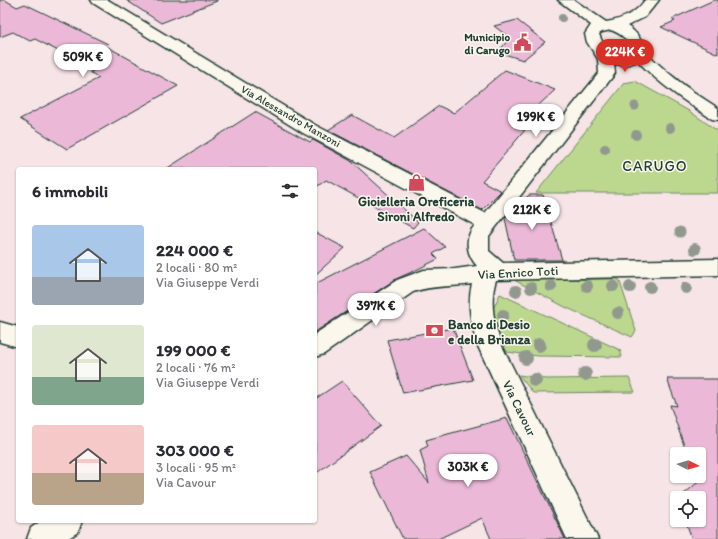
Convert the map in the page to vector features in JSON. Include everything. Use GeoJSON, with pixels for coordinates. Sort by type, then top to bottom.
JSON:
{"type":"FeatureCollection","features":[{"type":"Feature","properties":{"kind":"street","name":"Via Alessandro Manzoni"},"geometry":{"type":"LineString","coordinates":[[98,0],[309,128],[484,228]]}},
{"type":"Feature","properties":{"kind":"street"},"geometry":{"type":"LineString","coordinates":[[565,0],[603,28],[623,30],[629,28],[646,10],[652,0]]}},
{"type":"Feature","properties":{"kind":"street"},"geometry":{"type":"LineString","coordinates":[[424,279],[455,268],[464,258],[484,228],[607,73],[606,59],[592,38],[592,34],[603,28]]}},
{"type":"Feature","properties":{"kind":"street"},"geometry":{"type":"LineString","coordinates":[[629,28],[636,42],[638,52],[655,70],[673,85],[718,115]]}},
{"type":"Feature","properties":{"kind":"street"},"geometry":{"type":"LineString","coordinates":[[602,54],[616,59],[625,60],[631,59],[638,52]]}},
{"type":"Feature","properties":{"kind":"street"},"geometry":{"type":"LineString","coordinates":[[484,228],[477,250],[482,259],[493,272]]}},
{"type":"Feature","properties":{"kind":"street","name":"Via Enrico Toti"},"geometry":{"type":"LineString","coordinates":[[317,346],[405,286],[424,279],[455,278],[493,272],[718,267]]}},
{"type":"Feature","properties":{"kind":"street","name":"Via Cavour"},"geometry":{"type":"LineString","coordinates":[[493,272],[484,280],[481,291],[481,314],[489,344],[583,539]]}},
{"type":"Feature","properties":{"kind":"street"},"geometry":{"type":"LineString","coordinates":[[0,332],[16,336]]}},
{"type":"Feature","properties":{"kind":"street"},"geometry":{"type":"LineString","coordinates":[[42,539],[64,523]]}},
{"type":"Feature","properties":{"kind":"green space"},"geometry":{"type":"Polygon","coordinates":[[[635,81],[689,111],[718,131],[718,193],[536,193],[624,83],[635,81]]]}},
{"type":"Feature","properties":{"kind":"green space"},"geometry":{"type":"Polygon","coordinates":[[[619,279],[636,331],[632,337],[565,307],[514,280],[619,279]]]}},
{"type":"Feature","properties":{"kind":"green space"},"geometry":{"type":"Polygon","coordinates":[[[500,294],[620,350],[622,357],[538,356],[507,352],[498,333],[492,311],[500,294]]]}},
{"type":"Feature","properties":{"kind":"green space"},"geometry":{"type":"Polygon","coordinates":[[[519,375],[546,379],[629,378],[635,392],[533,393],[519,375]]]}},
{"type":"Feature","properties":{"kind":"building"},"geometry":{"type":"Polygon","coordinates":[[[0,0],[5,0],[17,7],[25,4],[108,44],[106,46],[178,86],[67,149],[20,119],[99,78],[90,72],[95,70],[35,39],[30,41],[13,32],[0,37],[0,0]]]}},
{"type":"Feature","properties":{"kind":"building"},"geometry":{"type":"Polygon","coordinates":[[[126,0],[217,0],[217,1],[161,23],[126,0]]]}},
{"type":"Feature","properties":{"kind":"building"},"geometry":{"type":"Polygon","coordinates":[[[714,0],[718,0],[718,54],[661,27],[675,21],[672,19],[714,0]]]}},
{"type":"Feature","properties":{"kind":"building"},"geometry":{"type":"Polygon","coordinates":[[[517,20],[545,42],[523,60],[498,52],[510,38],[494,26],[517,20]]]}},
{"type":"Feature","properties":{"kind":"building"},"geometry":{"type":"Polygon","coordinates":[[[505,70],[555,90],[515,127],[525,130],[482,181],[501,191],[482,210],[328,130],[352,115],[394,138],[439,106],[454,113],[505,70]]]}},
{"type":"Feature","properties":{"kind":"building"},"geometry":{"type":"Polygon","coordinates":[[[255,112],[310,142],[313,140],[351,161],[418,222],[413,228],[326,180],[317,187],[317,167],[169,167],[255,112]]]}},
{"type":"Feature","properties":{"kind":"building"},"geometry":{"type":"Polygon","coordinates":[[[529,195],[543,195],[562,260],[514,260],[505,218],[519,200],[522,202],[529,195]]]}},
{"type":"Feature","properties":{"kind":"building"},"geometry":{"type":"Polygon","coordinates":[[[424,228],[445,247],[433,254],[438,259],[396,279],[317,331],[317,283],[424,228]]]}},
{"type":"Feature","properties":{"kind":"building"},"geometry":{"type":"Polygon","coordinates":[[[317,233],[345,248],[317,273],[317,233]]]}},
{"type":"Feature","properties":{"kind":"building"},"geometry":{"type":"Polygon","coordinates":[[[453,328],[473,380],[403,393],[387,340],[453,328]]]}},
{"type":"Feature","properties":{"kind":"building"},"geometry":{"type":"Polygon","coordinates":[[[667,379],[718,379],[718,539],[692,539],[688,527],[706,527],[706,491],[688,491],[697,483],[706,483],[706,447],[685,447],[670,405],[677,406],[667,379]]]}},
{"type":"Feature","properties":{"kind":"building"},"geometry":{"type":"Polygon","coordinates":[[[342,381],[381,426],[317,473],[317,398],[342,381]]]}},
{"type":"Feature","properties":{"kind":"building"},"geometry":{"type":"Polygon","coordinates":[[[507,418],[565,539],[491,539],[482,518],[438,539],[403,539],[370,472],[406,456],[429,483],[420,450],[428,446],[426,440],[507,418]]]}},
{"type":"Feature","properties":{"kind":"place","name":"Municipio di Carugo"},"geometry":{"type":"Point","coordinates":[523,43]}},
{"type":"Feature","properties":{"kind":"place","name":"Gioielleria Oreficeria Sironi Alfredo"},"geometry":{"type":"Point","coordinates":[416,182]}},
{"type":"Feature","properties":{"kind":"place","name":"Banco di Desio e della Brianza"},"geometry":{"type":"Point","coordinates":[435,331]}},
{"type":"Feature","properties":{"kind":"district","name":"CARUGO"},"geometry":{"type":"Point","coordinates":[655,166]}}]}
